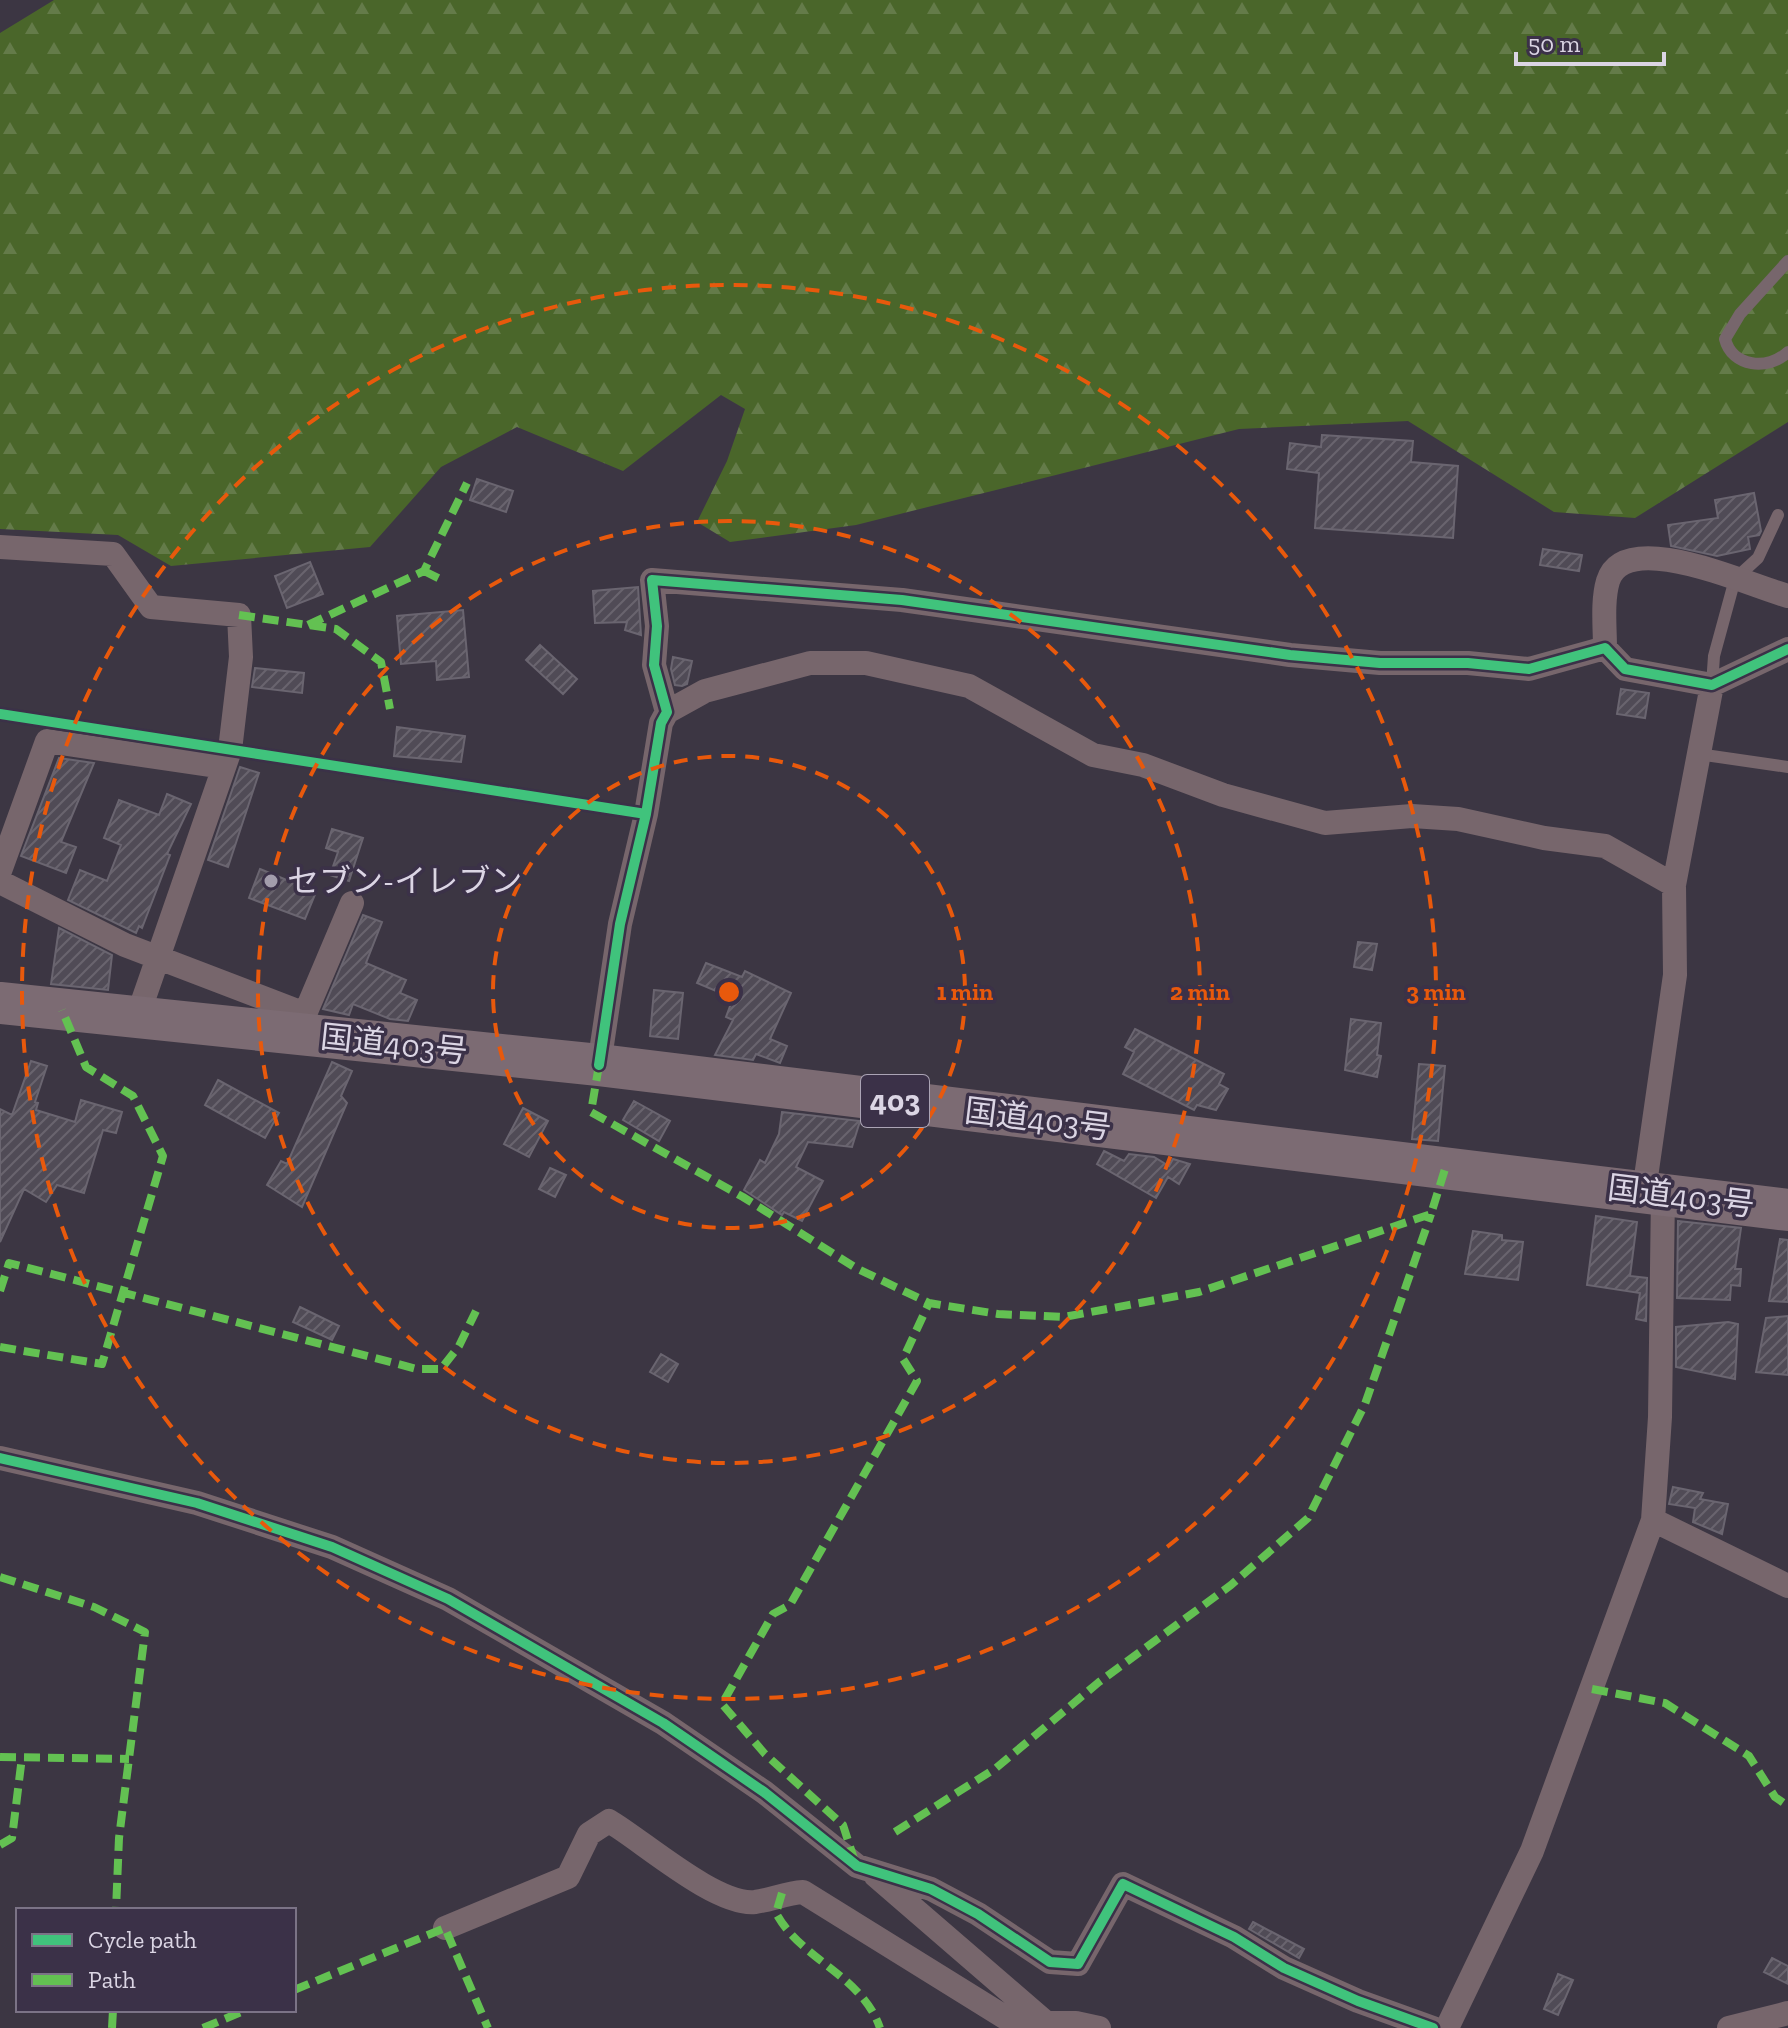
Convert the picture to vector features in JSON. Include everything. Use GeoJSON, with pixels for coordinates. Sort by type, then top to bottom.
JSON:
{"type":"FeatureCollection","features":[{"type":"Feature","properties":{"kind":"highway","name":"国道403号"},"geometry":{"type":"LineString","coordinates":[[0,1003],[137,1018],[303,1024],[599,1065],[1788,1210]]}},
{"type":"Feature","properties":{"kind":"street"},"geometry":{"type":"LineString","coordinates":[[0,547],[113,554],[151,607],[239,615],[241,657],[230,750],[137,1018]]}},
{"type":"Feature","properties":{"kind":"street"},"geometry":{"type":"LineString","coordinates":[[1788,596],[1735,579],[1721,571],[1638,556],[1624,560],[1608,581],[1605,648],[1625,669],[1712,685],[1788,649]]}},
{"type":"Feature","properties":{"kind":"street"},"geometry":{"type":"LineString","coordinates":[[667,712],[654,665],[657,626],[652,580],[902,600],[1290,655],[1380,663],[1468,663],[1529,669],[1605,648]]}},
{"type":"Feature","properties":{"kind":"street"},"geometry":{"type":"LineString","coordinates":[[599,1065],[620,924],[646,814],[661,723],[667,712],[705,691],[810,663],[879,665],[969,686],[1093,755],[1143,765],[1252,803],[1325,823],[1412,816],[1458,819],[1544,838],[1605,846],[1674,885]]}},
{"type":"Feature","properties":{"kind":"street"},"geometry":{"type":"LineString","coordinates":[[1447,2028],[1532,1851],[1653,1520],[1660,1417],[1654,1192],[1675,975],[1674,885],[1712,685]]}},
{"type":"Feature","properties":{"kind":"street"},"geometry":{"type":"LineString","coordinates":[[0,871],[47,741],[223,767]]}},
{"type":"Feature","properties":{"kind":"street"},"geometry":{"type":"LineString","coordinates":[[0,882],[125,945],[303,1024],[352,903]]}},
{"type":"Feature","properties":{"kind":"street"},"geometry":{"type":"LineString","coordinates":[[0,1458],[197,1503],[332,1547],[448,1599],[663,1723],[764,1792],[857,1866],[931,1889],[978,1914],[1050,1962],[1078,1964],[1123,1884],[1234,1937],[1284,1968],[1368,2006],[1433,2028]]}},
{"type":"Feature","properties":{"kind":"street"},"geometry":{"type":"LineString","coordinates":[[1653,1520],[1788,1586]]}},
{"type":"Feature","properties":{"kind":"street"},"geometry":{"type":"LineString","coordinates":[[445,1928],[568,1877],[589,1834],[609,1821],[718,1892],[753,1902],[782,1893],[803,1892],[1014,2023],[1050,2026],[1076,2023],[1099,2028]]}},
{"type":"Feature","properties":{"kind":"street"},"geometry":{"type":"LineString","coordinates":[[869,1869],[1050,2026]]}},
{"type":"Feature","properties":{"kind":"street"},"geometry":{"type":"LineString","coordinates":[[1729,2028],[1788,2013]]}},
{"type":"Feature","properties":{"kind":"lane"},"geometry":{"type":"LineString","coordinates":[[1788,261],[1740,314],[1725,339],[1728,350],[1738,361],[1759,364],[1781,359],[1788,352]]}},
{"type":"Feature","properties":{"kind":"lane"},"geometry":{"type":"LineString","coordinates":[[1712,685],[1714,656],[1735,579],[1758,558],[1778,515]]}},
{"type":"Feature","properties":{"kind":"lane"},"geometry":{"type":"LineString","coordinates":[[1698,754],[1788,767]]}},
{"type":"Feature","properties":{"kind":"green space"},"geometry":{"type":"Polygon","coordinates":[[[54,0],[1788,0],[1788,422],[1635,518],[1554,512],[1408,421],[1239,429],[856,525],[730,542],[697,522],[727,461],[745,409],[721,395],[623,471],[517,427],[441,467],[370,547],[171,566],[118,535],[0,529],[0,33],[54,0]]]}},
{"type":"Feature","properties":{"kind":"building"},"geometry":{"type":"Polygon","coordinates":[[[1322,435],[1413,441],[1411,462],[1458,466],[1453,538],[1315,528],[1319,473],[1287,469],[1290,443],[1321,447],[1322,435]]]}},
{"type":"Feature","properties":{"kind":"building"},"geometry":{"type":"Polygon","coordinates":[[[477,479],[513,491],[506,512],[470,500],[477,479]]]}},
{"type":"Feature","properties":{"kind":"building"},"geometry":{"type":"Polygon","coordinates":[[[1754,493],[1761,531],[1759,535],[1748,537],[1750,549],[1717,556],[1671,546],[1668,525],[1718,518],[1715,500],[1754,493]]]}},
{"type":"Feature","properties":{"kind":"building"},"geometry":{"type":"Polygon","coordinates":[[[1543,549],[1582,555],[1579,571],[1540,565],[1543,549]]]}},
{"type":"Feature","properties":{"kind":"building"},"geometry":{"type":"Polygon","coordinates":[[[310,562],[323,594],[287,608],[275,576],[310,562]]]}},
{"type":"Feature","properties":{"kind":"building"},"geometry":{"type":"Polygon","coordinates":[[[638,587],[641,635],[625,630],[627,622],[595,623],[593,591],[638,587]]]}},
{"type":"Feature","properties":{"kind":"building"},"geometry":{"type":"Polygon","coordinates":[[[463,610],[469,677],[437,680],[436,661],[401,664],[397,616],[463,610]]]}},
{"type":"Feature","properties":{"kind":"building"},"geometry":{"type":"Polygon","coordinates":[[[540,645],[577,679],[563,694],[526,660],[540,645]]]}},
{"type":"Feature","properties":{"kind":"building"},"geometry":{"type":"Polygon","coordinates":[[[673,657],[692,661],[687,684],[675,685],[671,669],[673,657]]]}},
{"type":"Feature","properties":{"kind":"building"},"geometry":{"type":"Polygon","coordinates":[[[255,668],[304,673],[302,693],[252,687],[255,668]]]}},
{"type":"Feature","properties":{"kind":"building"},"geometry":{"type":"Polygon","coordinates":[[[1621,689],[1649,693],[1645,718],[1617,714],[1621,689]]]}},
{"type":"Feature","properties":{"kind":"building"},"geometry":{"type":"Polygon","coordinates":[[[397,727],[465,736],[461,762],[394,756],[397,727]]]}},
{"type":"Feature","properties":{"kind":"building"},"geometry":{"type":"Polygon","coordinates":[[[59,758],[94,763],[61,842],[76,847],[66,873],[21,856],[59,758]]]}},
{"type":"Feature","properties":{"kind":"building"},"geometry":{"type":"Polygon","coordinates":[[[240,767],[259,773],[228,867],[208,860],[240,767]]]}},
{"type":"Feature","properties":{"kind":"building"},"geometry":{"type":"Polygon","coordinates":[[[167,794],[191,804],[167,854],[170,855],[142,928],[139,926],[136,933],[68,900],[80,870],[107,881],[121,845],[104,838],[119,800],[159,815],[167,794]]]}},
{"type":"Feature","properties":{"kind":"building"},"geometry":{"type":"Polygon","coordinates":[[[332,829],[363,838],[349,881],[330,875],[338,852],[326,848],[332,829]]]}},
{"type":"Feature","properties":{"kind":"building"},"geometry":{"type":"Polygon","coordinates":[[[260,869],[316,892],[305,919],[249,898],[260,869]]]}},
{"type":"Feature","properties":{"kind":"building"},"geometry":{"type":"Polygon","coordinates":[[[363,915],[382,922],[366,963],[406,980],[400,993],[417,1000],[408,1021],[390,1019],[353,1004],[349,1015],[323,1009],[363,915]]]}},
{"type":"Feature","properties":{"kind":"building"},"geometry":{"type":"Polygon","coordinates":[[[59,928],[112,955],[108,990],[51,984],[59,928]]]}},
{"type":"Feature","properties":{"kind":"building"},"geometry":{"type":"Polygon","coordinates":[[[1358,942],[1377,944],[1372,970],[1354,967],[1358,942]]]}},
{"type":"Feature","properties":{"kind":"building"},"geometry":{"type":"Polygon","coordinates":[[[706,963],[742,977],[745,971],[791,993],[770,1039],[787,1046],[780,1063],[756,1054],[753,1060],[715,1055],[733,1020],[726,1017],[733,998],[697,983],[706,963]]]}},
{"type":"Feature","properties":{"kind":"building"},"geometry":{"type":"Polygon","coordinates":[[[654,990],[683,993],[678,1039],[650,1036],[654,990]]]}},
{"type":"Feature","properties":{"kind":"building"},"geometry":{"type":"Polygon","coordinates":[[[1351,1019],[1381,1023],[1377,1055],[1381,1056],[1377,1077],[1345,1070],[1351,1019]]]}},
{"type":"Feature","properties":{"kind":"building"},"geometry":{"type":"Polygon","coordinates":[[[1135,1029],[1224,1074],[1219,1084],[1228,1089],[1216,1110],[1197,1105],[1194,1110],[1123,1074],[1134,1052],[1125,1047],[1135,1029]]]}},
{"type":"Feature","properties":{"kind":"building"},"geometry":{"type":"Polygon","coordinates":[[[31,1061],[47,1066],[35,1102],[38,1103],[36,1110],[75,1122],[81,1100],[122,1112],[116,1133],[103,1130],[84,1193],[57,1185],[46,1202],[24,1189],[0,1242],[0,1109],[12,1115],[31,1061]]]}},
{"type":"Feature","properties":{"kind":"building"},"geometry":{"type":"Polygon","coordinates":[[[332,1062],[352,1071],[341,1096],[347,1103],[302,1207],[267,1185],[281,1161],[287,1164],[332,1062]]]}},
{"type":"Feature","properties":{"kind":"building"},"geometry":{"type":"Polygon","coordinates":[[[1419,1064],[1445,1066],[1438,1141],[1412,1139],[1419,1064]]]}},
{"type":"Feature","properties":{"kind":"building"},"geometry":{"type":"Polygon","coordinates":[[[218,1080],[279,1113],[265,1138],[205,1105],[218,1080]]]}},
{"type":"Feature","properties":{"kind":"building"},"geometry":{"type":"Polygon","coordinates":[[[634,1101],[670,1121],[659,1141],[623,1120],[634,1101]]]}},
{"type":"Feature","properties":{"kind":"building"},"geometry":{"type":"Polygon","coordinates":[[[523,1108],[548,1121],[529,1157],[504,1144],[523,1108]]]}},
{"type":"Feature","properties":{"kind":"building"},"geometry":{"type":"Polygon","coordinates":[[[782,1112],[860,1121],[852,1147],[808,1142],[796,1167],[823,1181],[802,1221],[784,1212],[782,1215],[744,1190],[760,1160],[765,1163],[779,1134],[782,1112]]]}},
{"type":"Feature","properties":{"kind":"building"},"geometry":{"type":"Polygon","coordinates":[[[1104,1151],[1124,1161],[1129,1154],[1154,1157],[1169,1166],[1173,1159],[1190,1164],[1179,1184],[1168,1177],[1156,1198],[1097,1164],[1104,1151]]]}},
{"type":"Feature","properties":{"kind":"building"},"geometry":{"type":"Polygon","coordinates":[[[550,1168],[566,1175],[555,1197],[539,1189],[550,1168]]]}},
{"type":"Feature","properties":{"kind":"building"},"geometry":{"type":"Polygon","coordinates":[[[1596,1216],[1637,1222],[1630,1276],[1647,1278],[1646,1321],[1636,1319],[1640,1293],[1587,1285],[1596,1216]]]}},
{"type":"Feature","properties":{"kind":"building"},"geometry":{"type":"Polygon","coordinates":[[[1678,1221],[1741,1228],[1735,1269],[1741,1269],[1740,1286],[1731,1285],[1730,1300],[1677,1298],[1678,1221]]]}},
{"type":"Feature","properties":{"kind":"building"},"geometry":{"type":"Polygon","coordinates":[[[1473,1231],[1502,1235],[1502,1240],[1523,1242],[1518,1280],[1465,1274],[1473,1231]]]}},
{"type":"Feature","properties":{"kind":"building"},"geometry":{"type":"Polygon","coordinates":[[[1780,1239],[1788,1240],[1788,1302],[1769,1301],[1780,1239]]]}},
{"type":"Feature","properties":{"kind":"building"},"geometry":{"type":"Polygon","coordinates":[[[300,1307],[339,1326],[332,1340],[293,1322],[300,1307]]]}},
{"type":"Feature","properties":{"kind":"building"},"geometry":{"type":"Polygon","coordinates":[[[1788,1316],[1788,1375],[1756,1372],[1766,1318],[1788,1316]]]}},
{"type":"Feature","properties":{"kind":"building"},"geometry":{"type":"Polygon","coordinates":[[[1728,1322],[1738,1324],[1735,1379],[1676,1367],[1676,1327],[1728,1322]]]}},
{"type":"Feature","properties":{"kind":"building"},"geometry":{"type":"Polygon","coordinates":[[[661,1354],[678,1364],[668,1382],[650,1372],[661,1354]]]}},
{"type":"Feature","properties":{"kind":"building"},"geometry":{"type":"Polygon","coordinates":[[[1673,1487],[1703,1493],[1700,1499],[1728,1504],[1722,1534],[1693,1522],[1695,1508],[1669,1504],[1673,1487]]]}},
{"type":"Feature","properties":{"kind":"building"},"geometry":{"type":"Polygon","coordinates":[[[1253,1922],[1304,1949],[1299,1958],[1249,1929],[1253,1922]]]}},
{"type":"Feature","properties":{"kind":"building"},"geometry":{"type":"Polygon","coordinates":[[[1772,1958],[1788,1966],[1788,1984],[1764,1972],[1772,1958]]]}},
{"type":"Feature","properties":{"kind":"building"},"geometry":{"type":"Polygon","coordinates":[[[1558,1974],[1573,1980],[1558,2015],[1544,2009],[1558,1974]]]}},
{"type":"Feature","properties":{"kind":"marked path"},"geometry":{"type":"LineString","coordinates":[[308,625],[424,571],[467,483]]}},
{"type":"Feature","properties":{"kind":"marked path"},"geometry":{"type":"LineString","coordinates":[[424,571],[444,581]]}},
{"type":"Feature","properties":{"kind":"marked path"},"geometry":{"type":"LineString","coordinates":[[239,615],[336,629],[381,662],[390,709]]}},
{"type":"Feature","properties":{"kind":"marked path"},"geometry":{"type":"LineString","coordinates":[[0,1347],[102,1364],[163,1156],[133,1096],[86,1067],[62,1010]]}},
{"type":"Feature","properties":{"kind":"marked path"},"geometry":{"type":"LineString","coordinates":[[599,1065],[591,1112],[743,1197],[856,1268],[929,1303],[998,1314],[1064,1317],[1199,1292],[1431,1214],[1445,1169]]}},
{"type":"Feature","properties":{"kind":"marked path"},"geometry":{"type":"LineString","coordinates":[[895,1832],[996,1768],[1099,1682],[1231,1585],[1308,1518],[1365,1404],[1431,1214]]}},
{"type":"Feature","properties":{"kind":"marked path"},"geometry":{"type":"LineString","coordinates":[[0,1291],[9,1263],[417,1369],[441,1369],[459,1346],[476,1311]]}},
{"type":"Feature","properties":{"kind":"marked path"},"geometry":{"type":"LineString","coordinates":[[855,1862],[843,1825],[765,1754],[722,1704],[773,1614],[790,1605],[917,1381],[903,1359],[929,1303]]}},
{"type":"Feature","properties":{"kind":"marked path"},"geometry":{"type":"LineString","coordinates":[[0,1577],[94,1607],[145,1632],[119,1838],[116,1908]]}},
{"type":"Feature","properties":{"kind":"marked path"},"geometry":{"type":"LineString","coordinates":[[1592,1689],[1665,1703],[1749,1756],[1775,1797],[1788,1806]]}},
{"type":"Feature","properties":{"kind":"marked path"},"geometry":{"type":"LineString","coordinates":[[0,1757],[129,1759]]}},
{"type":"Feature","properties":{"kind":"marked path"},"geometry":{"type":"LineString","coordinates":[[0,1845],[12,1838],[22,1757]]}},
{"type":"Feature","properties":{"kind":"marked path"},"geometry":{"type":"LineString","coordinates":[[782,1893],[776,1913],[787,1929],[860,1994],[880,2028]]}},
{"type":"Feature","properties":{"kind":"marked path"},"geometry":{"type":"LineString","coordinates":[[296,1989],[445,1928],[488,2028]]}},
{"type":"Feature","properties":{"kind":"marked path"},"geometry":{"type":"LineString","coordinates":[[112,2028],[113,2012]]}},
{"type":"Feature","properties":{"kind":"marked path"},"geometry":{"type":"LineString","coordinates":[[203,2028],[241,2012]]}},
{"type":"Feature","properties":{"kind":"cycle path"},"geometry":{"type":"LineString","coordinates":[[599,1065],[620,924],[646,814],[661,723],[667,712],[654,665],[657,626],[652,580],[902,600],[1290,655],[1380,663],[1468,663],[1529,669],[1605,648],[1625,669],[1712,685],[1788,649]]}},
{"type":"Feature","properties":{"kind":"cycle path"},"geometry":{"type":"LineString","coordinates":[[0,714],[646,814]]}},
{"type":"Feature","properties":{"kind":"cycle path"},"geometry":{"type":"LineString","coordinates":[[0,1458],[197,1503],[332,1547],[448,1599],[663,1723],[764,1792],[857,1866],[931,1889],[978,1914],[1050,1962],[1078,1964],[1123,1884],[1234,1937],[1284,1968],[1358,2001],[1433,2028]]}},
{"type":"Feature","properties":{"kind":"place","name":"セブン-イレブン"},"geometry":{"type":"Point","coordinates":[271,881]}}]}
